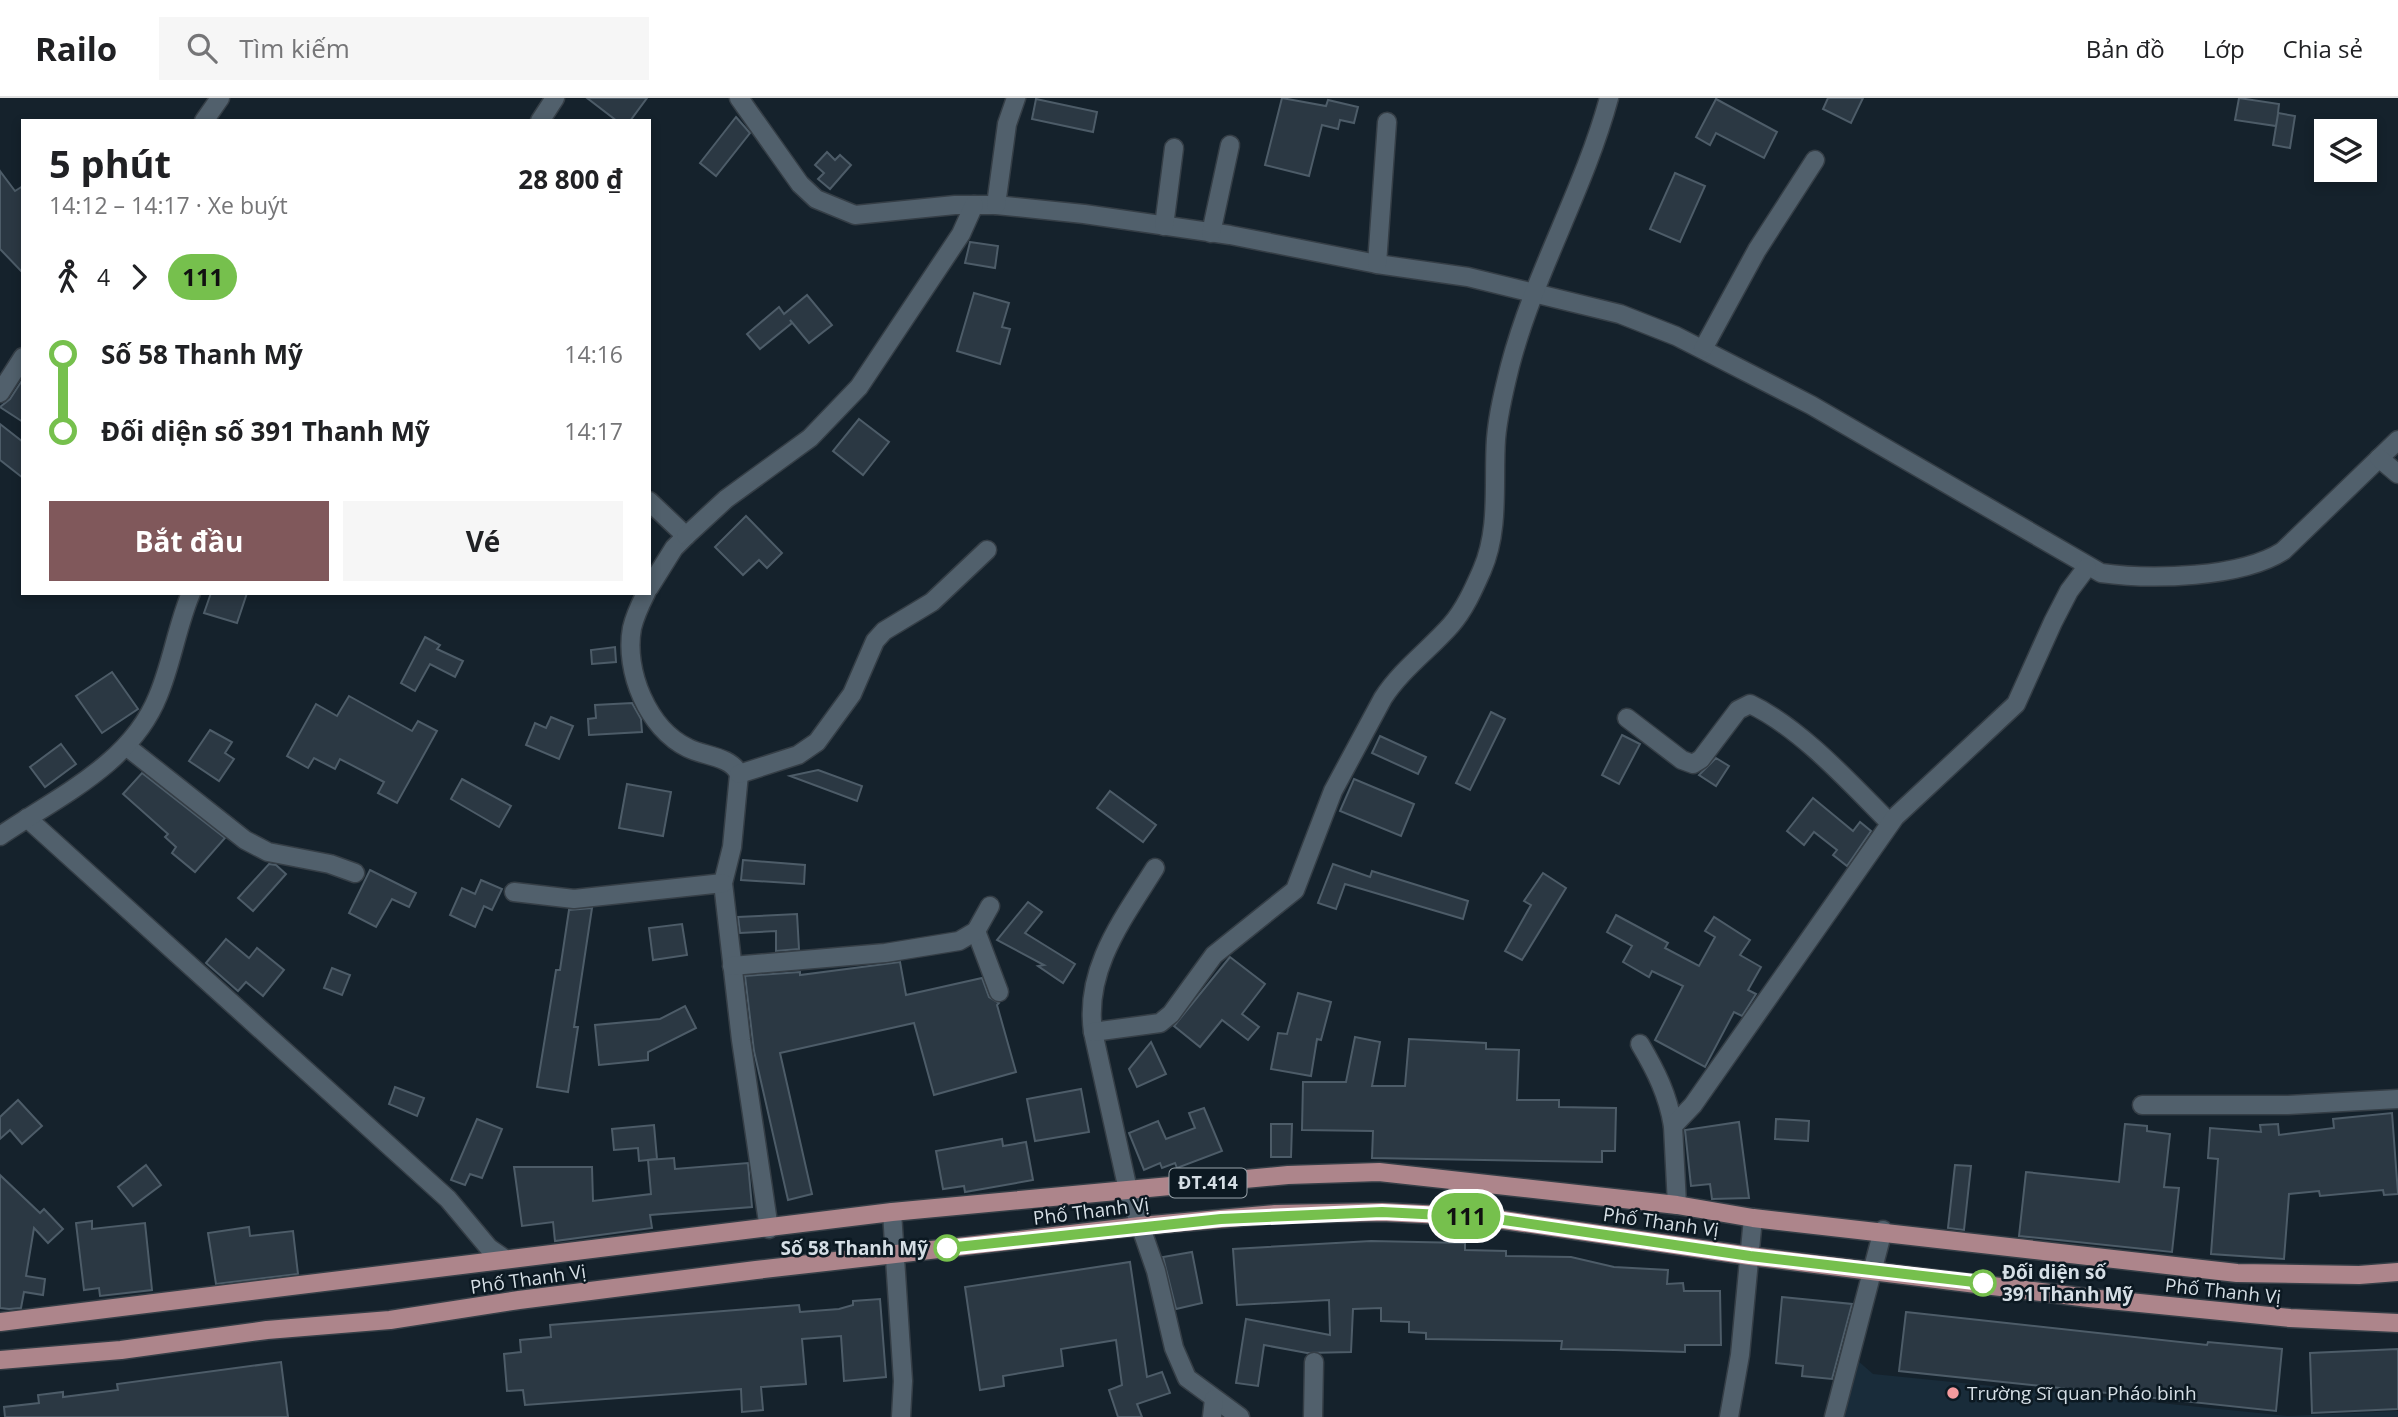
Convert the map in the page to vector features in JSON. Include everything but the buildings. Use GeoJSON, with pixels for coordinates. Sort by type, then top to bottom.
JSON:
{"type":"FeatureCollection","features":[{"type":"Feature","properties":{"kind":"main road","name":"Phố Thanh Vị"},"geometry":{"type":"LineString","coordinates":[[0,1322],[892,1212],[1288,1175],[1378,1172],[1677,1205],[1753,1218],[1883,1230],[2237,1273],[2358,1275],[2398,1272]]}},
{"type":"Feature","properties":{"kind":"main road","name":"Phố Thanh Vị"},"geometry":{"type":"LineString","coordinates":[[5,1357],[121,1350],[267,1330],[390,1320],[519,1300],[1140,1226],[1275,1214],[1382,1212],[1483,1217],[1750,1256],[2089,1298],[2290,1318],[2398,1323]]}},
{"type":"Feature","properties":{"kind":"main road","name":"ĐT.414"},"geometry":{"type":"LineString","coordinates":[[0,1331],[19,1321]]}},
{"type":"Feature","properties":{"kind":"street"},"geometry":{"type":"LineString","coordinates":[[205,119],[220,98]]}},
{"type":"Feature","properties":{"kind":"street"},"geometry":{"type":"LineString","coordinates":[[541,119],[555,98]]}},
{"type":"Feature","properties":{"kind":"street"},"geometry":{"type":"LineString","coordinates":[[739,98],[800,184],[825,204],[855,215],[925,206],[996,205],[1164,226],[1377,264],[1468,277],[1620,314],[1703,349],[1811,405],[2101,573],[2129,577],[2219,572],[2265,562],[2283,551],[2398,440]]}},
{"type":"Feature","properties":{"kind":"street"},"geometry":{"type":"LineString","coordinates":[[996,205],[1007,124],[1016,98]]}},
{"type":"Feature","properties":{"kind":"street"},"geometry":{"type":"LineString","coordinates":[[1093,1032],[1160,1023],[1171,1014],[1214,955],[1295,890],[1333,791],[1383,698],[1392,684],[1452,624],[1466,603],[1483,567],[1491,541],[1500,408],[1534,291],[1591,151],[1609,98]]}},
{"type":"Feature","properties":{"kind":"street"},"geometry":{"type":"LineString","coordinates":[[1377,264],[1387,122]]}},
{"type":"Feature","properties":{"kind":"street"},"geometry":{"type":"LineString","coordinates":[[1211,233],[1230,145]]}},
{"type":"Feature","properties":{"kind":"street"},"geometry":{"type":"LineString","coordinates":[[1164,226],[1174,148]]}},
{"type":"Feature","properties":{"kind":"street"},"geometry":{"type":"LineString","coordinates":[[1703,349],[1757,250],[1815,160]]}},
{"type":"Feature","properties":{"kind":"street"},"geometry":{"type":"LineString","coordinates":[[651,585],[674,548],[686,536],[726,499],[810,438],[859,387],[961,234],[974,205]]}},
{"type":"Feature","properties":{"kind":"street"},"geometry":{"type":"LineString","coordinates":[[0,393],[21,360]]}},
{"type":"Feature","properties":{"kind":"street"},"geometry":{"type":"LineString","coordinates":[[2379,458],[2398,474]]}},
{"type":"Feature","properties":{"kind":"street"},"geometry":{"type":"LineString","coordinates":[[651,503],[686,536]]}},
{"type":"Feature","properties":{"kind":"street"},"geometry":{"type":"LineString","coordinates":[[739,774],[798,755],[817,742],[852,694],[875,641],[884,631],[932,603],[987,550]]}},
{"type":"Feature","properties":{"kind":"street"},"geometry":{"type":"LineString","coordinates":[[1672,1126],[1693,1105],[1891,823],[1913,797],[1973,746],[2016,704],[2069,590],[2087,567]]}},
{"type":"Feature","properties":{"kind":"street"},"geometry":{"type":"LineString","coordinates":[[190,595],[158,698],[126,746],[107,766],[10,825],[448,1199],[489,1248],[505,1259]]}},
{"type":"Feature","properties":{"kind":"street"},"geometry":{"type":"LineString","coordinates":[[645,595],[635,619],[630,646],[634,674],[645,701],[674,741],[732,764],[739,774],[732,847],[723,883],[769,1229]]}},
{"type":"Feature","properties":{"kind":"street"},"geometry":{"type":"LineString","coordinates":[[1628,718],[1682,760],[1693,764],[1701,759],[1738,710],[1750,705],[1791,732],[1837,770],[1891,823]]}},
{"type":"Feature","properties":{"kind":"street"},"geometry":{"type":"LineString","coordinates":[[126,746],[245,840],[268,852],[330,864],[355,873]]}},
{"type":"Feature","properties":{"kind":"street"},"geometry":{"type":"LineString","coordinates":[[1155,868],[1108,944],[1092,992],[1090,1010],[1093,1032],[1128,1190],[1156,1271],[1174,1348],[1187,1378],[1213,1408],[1240,1417]]}},
{"type":"Feature","properties":{"kind":"street"},"geometry":{"type":"LineString","coordinates":[[514,892],[573,899],[723,883]]}},
{"type":"Feature","properties":{"kind":"street"},"geometry":{"type":"LineString","coordinates":[[732,966],[885,953],[958,941],[976,931],[990,906]]}},
{"type":"Feature","properties":{"kind":"street"},"geometry":{"type":"LineString","coordinates":[[976,931],[999,992]]}},
{"type":"Feature","properties":{"kind":"street"},"geometry":{"type":"LineString","coordinates":[[1640,1044],[1657,1073],[1669,1102],[1677,1205]]}},
{"type":"Feature","properties":{"kind":"street"},"geometry":{"type":"LineString","coordinates":[[2142,1105],[2288,1105],[2398,1099]]}},
{"type":"Feature","properties":{"kind":"street"},"geometry":{"type":"LineString","coordinates":[[892,1212],[904,1381],[901,1417]]}},
{"type":"Feature","properties":{"kind":"street"},"geometry":{"type":"LineString","coordinates":[[1728,1417],[1736,1381],[1753,1218]]}},
{"type":"Feature","properties":{"kind":"street"},"geometry":{"type":"LineString","coordinates":[[1834,1417],[1883,1230]]}},
{"type":"Feature","properties":{"kind":"street"},"geometry":{"type":"LineString","coordinates":[[1313,1417],[1314,1362]]}},
{"type":"Feature","properties":{"kind":"shaded area","name":"Trường Sĩ quan Pháo binh"},"geometry":{"type":"Polygon","coordinates":[[[1857,1360],[1873,1374],[2288,1416],[2398,1411],[2398,1417],[1841,1417],[1857,1360]]]}},
{"type":"Feature","properties":{"kind":"bus line","name":"111"},"geometry":{"type":"LineString","coordinates":[[947,1248],[1275,1214],[1382,1212],[1483,1217],[1750,1256],[1983,1283]]}},
{"type":"Feature","properties":{"kind":"place","name":"Số 58 Thanh Mỹ"},"geometry":{"type":"Point","coordinates":[947,1248]}},
{"type":"Feature","properties":{"kind":"place","name":"Đối diện số 391 Thanh Mỹ"},"geometry":{"type":"Point","coordinates":[1983,1283]}},
{"type":"Feature","properties":{"kind":"place","name":"Trường Sĩ quan Pháo binh"},"geometry":{"type":"Point","coordinates":[1953,1393]}}]}
